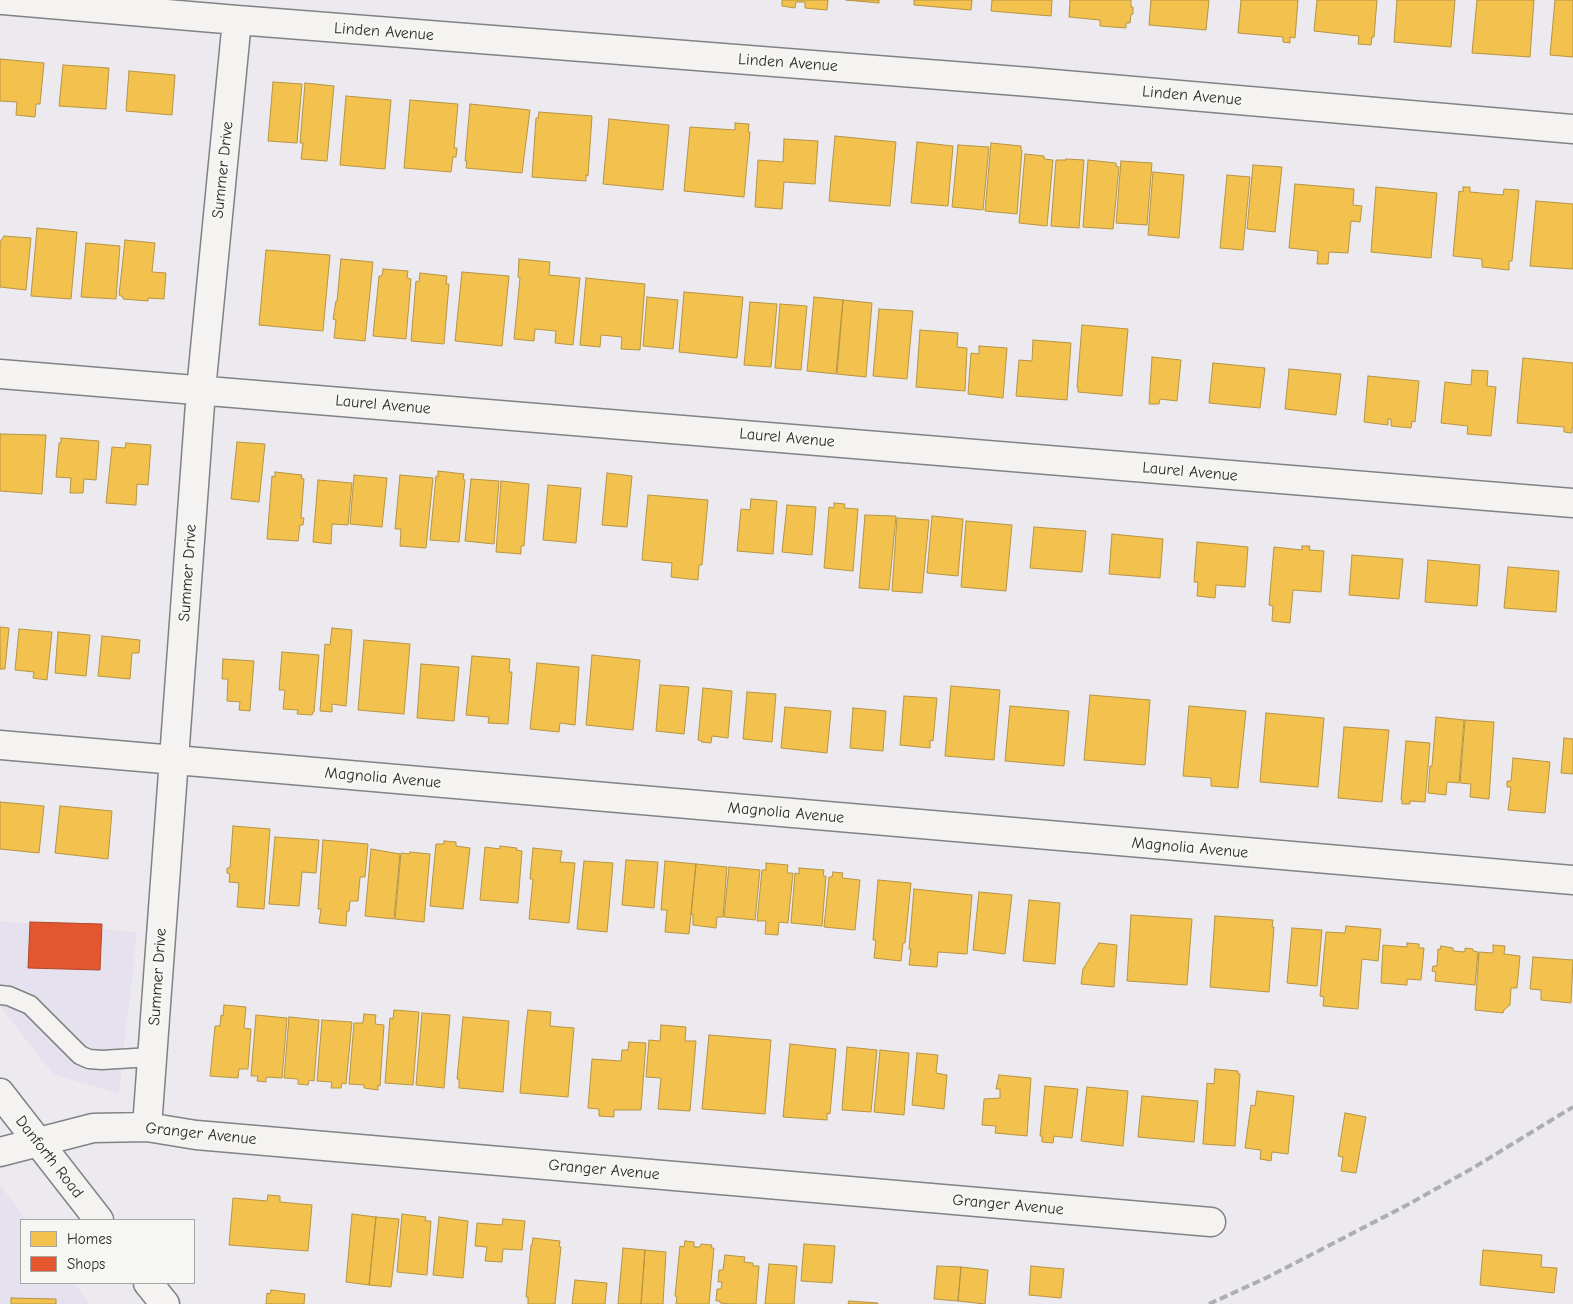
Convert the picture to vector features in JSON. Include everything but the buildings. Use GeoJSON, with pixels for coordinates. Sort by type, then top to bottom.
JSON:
{"type":"FeatureCollection","features":[{"type":"Feature","properties":{"kind":"street","name":"Linden Avenue"},"geometry":{"type":"LineString","coordinates":[[3,0],[1030,82],[1573,129]]}},
{"type":"Feature","properties":{"kind":"street","name":"Summer Drive"},"geometry":{"type":"LineString","coordinates":[[147,1128],[201,390],[237,20]]}},
{"type":"Feature","properties":{"kind":"street","name":"Laurel Avenue"},"geometry":{"type":"LineString","coordinates":[[0,374],[1573,504]]}},
{"type":"Feature","properties":{"kind":"street","name":"Magnolia Avenue"},"geometry":{"type":"LineString","coordinates":[[0,745],[1573,880]]}},
{"type":"Feature","properties":{"kind":"street","name":"Danforth Road"},"geometry":{"type":"LineString","coordinates":[[0,1093],[98,1219]]}},
{"type":"Feature","properties":{"kind":"street","name":"Granger Avenue"},"geometry":{"type":"LineString","coordinates":[[0,1152],[93,1128],[147,1128],[196,1135],[1211,1222]]}},
{"type":"Feature","properties":{"kind":"street"},"geometry":{"type":"LineString","coordinates":[[149,1284],[165,1304]]}},
{"type":"Feature","properties":{"kind":"lane"},"geometry":{"type":"LineString","coordinates":[[0,995],[9,996],[30,1005],[80,1055],[89,1059],[151,1058]]}},
{"type":"Feature","properties":{"kind":"shaded area"},"geometry":{"type":"Polygon","coordinates":[[[0,921],[137,932],[119,1094],[53,1074],[0,1006],[0,921]]]}},
{"type":"Feature","properties":{"kind":"shaded area"},"geometry":{"type":"Polygon","coordinates":[[[0,1185],[26,1219],[20,1219],[20,1284],[75,1284],[90,1304],[0,1304],[0,1185]]]}},
{"type":"Feature","properties":{"kind":"railway"},"geometry":{"type":"LineString","coordinates":[[1209,1304],[1268,1277],[1409,1204],[1473,1168],[1573,1107]]}}]}
